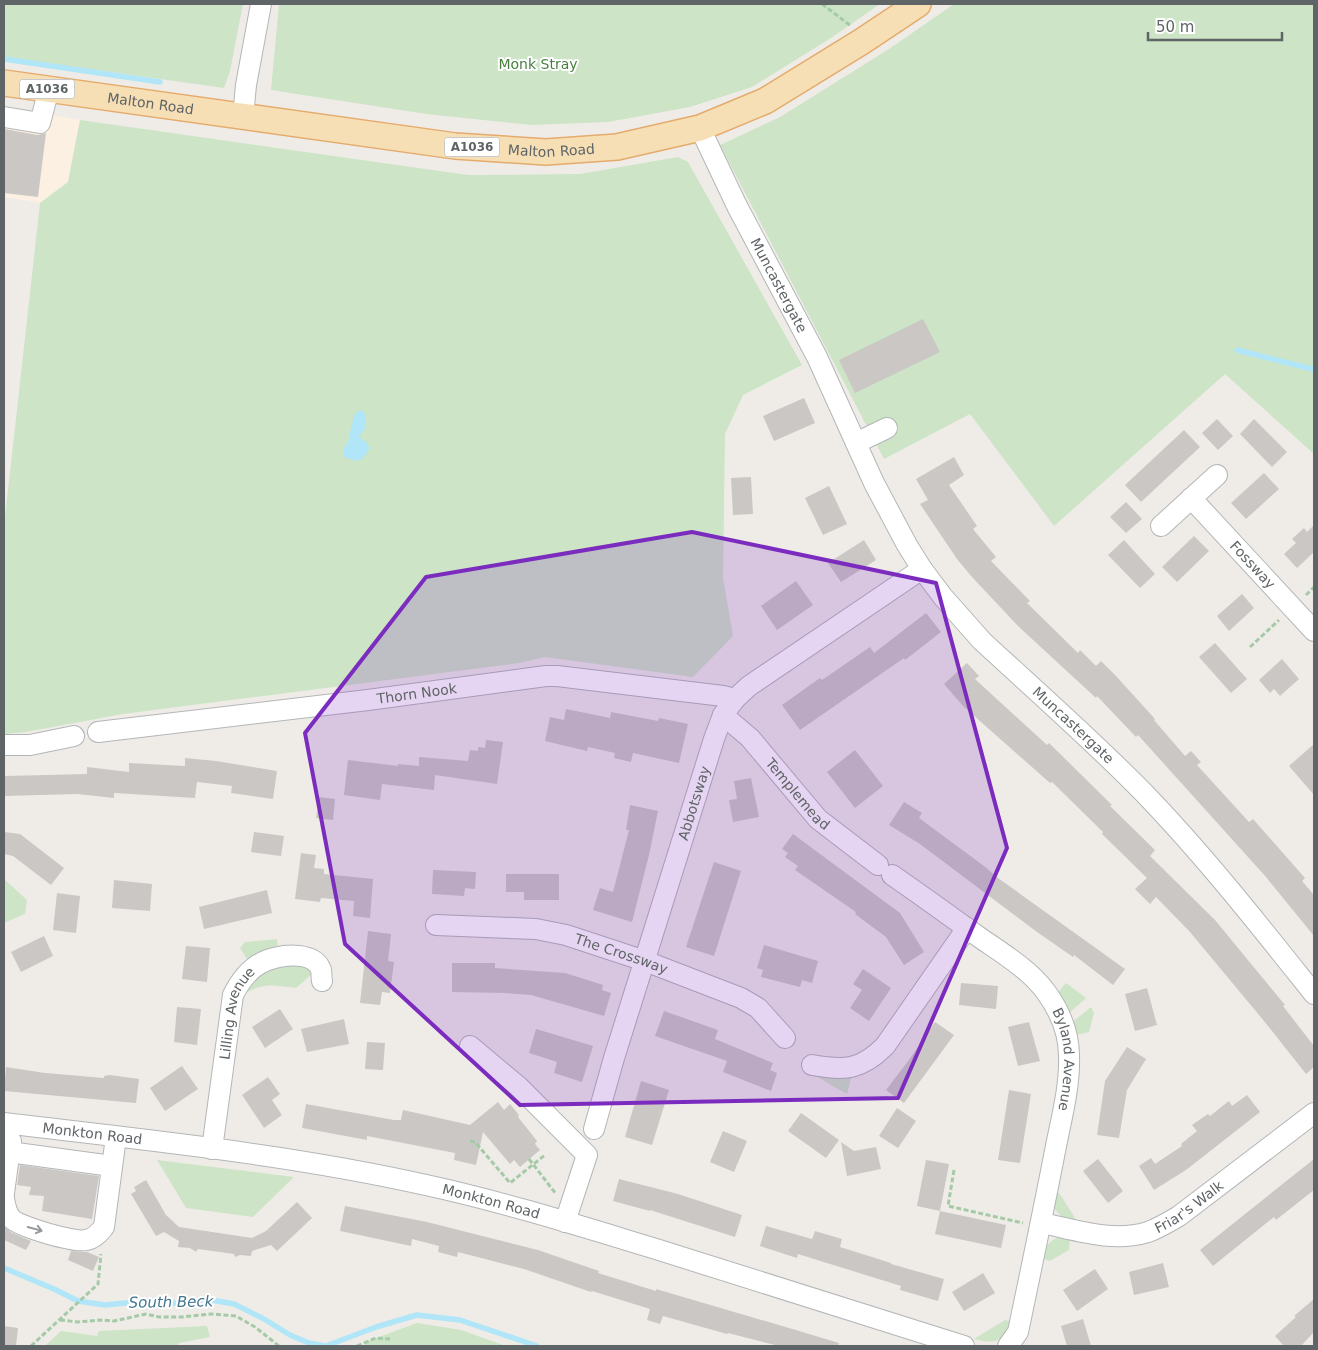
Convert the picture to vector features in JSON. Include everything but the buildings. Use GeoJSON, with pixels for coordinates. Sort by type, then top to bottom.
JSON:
{"type":"FeatureCollection","features":[{"type":"Feature","properties":{"kind":"main road","name":"Malton Road"},"geometry":{"type":"LineString","coordinates":[[4,83],[455,146],[546,152],[617,146],[700,128],[766,101],[918,4]]}},
{"type":"Feature","properties":{"kind":"street"},"geometry":{"type":"LineString","coordinates":[[243,117],[246,85],[261,4]]}},
{"type":"Feature","properties":{"kind":"street"},"geometry":{"type":"LineString","coordinates":[[4,117],[40,123],[49,89]]}},
{"type":"Feature","properties":{"kind":"street","name":"Muncastergate"},"geometry":{"type":"LineString","coordinates":[[700,128],[737,206],[818,358],[856,444],[890,514],[922,570],[982,641],[1141,790],[1175,826],[1226,885],[1314,994]]}},
{"type":"Feature","properties":{"kind":"street"},"geometry":{"type":"LineString","coordinates":[[856,444],[887,428]]}},
{"type":"Feature","properties":{"kind":"street"},"geometry":{"type":"LineString","coordinates":[[1161,526],[1217,474]]}},
{"type":"Feature","properties":{"kind":"street","name":"Fossway"},"geometry":{"type":"LineString","coordinates":[[1191,498],[1314,632]]}},
{"type":"Feature","properties":{"kind":"street","name":"Abbotsway"},"geometry":{"type":"LineString","coordinates":[[594,1129],[614,1058],[723,715],[735,699],[749,686],[922,570]]}},
{"type":"Feature","properties":{"kind":"street","name":"Thorn Nook"},"geometry":{"type":"LineString","coordinates":[[98,732],[368,700],[546,676],[630,684],[735,699]]}},
{"type":"Feature","properties":{"kind":"street","name":"Templemead"},"geometry":{"type":"LineString","coordinates":[[723,715],[750,738],[818,819],[885,870]]}},
{"type":"Feature","properties":{"kind":"street"},"geometry":{"type":"LineString","coordinates":[[4,745],[30,745],[74,736]]}},
{"type":"Feature","properties":{"kind":"street","name":"Byland Avenue"},"geometry":{"type":"LineString","coordinates":[[885,870],[1029,974],[1046,991],[1062,1020],[1067,1038],[1069,1054],[1068,1079],[1041,1225],[1018,1332],[1008,1346]]}},
{"type":"Feature","properties":{"kind":"street","name":"The Crossway"},"geometry":{"type":"LineString","coordinates":[[436,925],[536,929],[566,935],[645,961],[741,998],[758,1008],[785,1038]]}},
{"type":"Feature","properties":{"kind":"street"},"geometry":{"type":"LineString","coordinates":[[812,1065],[846,1069],[857,1066],[874,1056],[885,1046],[967,928]]}},
{"type":"Feature","properties":{"kind":"street","name":"Lilling Avenue"},"geometry":{"type":"LineString","coordinates":[[212,1149],[233,995],[239,984],[261,963],[277,958],[294,956],[308,956],[316,962],[321,969],[322,981]]}},
{"type":"Feature","properties":{"kind":"street"},"geometry":{"type":"LineString","coordinates":[[470,1046],[519,1087],[587,1155],[567,1216]]}},
{"type":"Feature","properties":{"kind":"street","name":"Friar's Walk"},"geometry":{"type":"LineString","coordinates":[[1041,1225],[1100,1235],[1119,1236],[1140,1234],[1160,1227],[1179,1216],[1314,1113]]}},
{"type":"Feature","properties":{"kind":"street"},"geometry":{"type":"LineString","coordinates":[[4,1193],[9,1152],[8,1123]]}},
{"type":"Feature","properties":{"kind":"street","name":"Monkton Road"},"geometry":{"type":"LineString","coordinates":[[8,1123],[303,1161],[361,1171],[567,1216],[964,1346]]}},
{"type":"Feature","properties":{"kind":"street"},"geometry":{"type":"LineString","coordinates":[[4,1198],[6,1210],[12,1219],[23,1226],[75,1240],[85,1240],[96,1236],[104,1227],[116,1137]]}},
{"type":"Feature","properties":{"kind":"street"},"geometry":{"type":"LineString","coordinates":[[9,1152],[112,1166]]}},
{"type":"Feature","properties":{"kind":"path"},"geometry":{"type":"LineString","coordinates":[[822,4],[853,28]]}},
{"type":"Feature","properties":{"kind":"path"},"geometry":{"type":"LineString","coordinates":[[470,1141],[476,1142],[510,1183],[544,1155]]}},
{"type":"Feature","properties":{"kind":"path"},"geometry":{"type":"LineString","coordinates":[[529,1159],[567,1216]]}},
{"type":"Feature","properties":{"kind":"path"},"geometry":{"type":"LineString","coordinates":[[954,1170],[948,1206],[1041,1225]]}},
{"type":"Feature","properties":{"kind":"path"},"geometry":{"type":"LineString","coordinates":[[31,1346],[98,1284],[99,1279]]}},
{"type":"Feature","properties":{"kind":"path"},"geometry":{"type":"LineString","coordinates":[[60,1320],[78,1322],[114,1321],[146,1314],[159,1317],[212,1314],[236,1316],[279,1346]]}},
{"type":"Feature","properties":{"kind":"path"},"geometry":{"type":"LineString","coordinates":[[357,1346],[376,1338],[390,1339]]}},
{"type":"Feature","properties":{"kind":"highlighted area"},"geometry":{"type":"Polygon","coordinates":[[[692,532],[936,583],[1007,848],[898,1098],[520,1105],[345,944],[305,733],[426,577],[692,532]]]}},
{"type":"Feature","properties":{"kind":"shaded area"},"geometry":{"type":"Polygon","coordinates":[[[4,107],[80,120],[68,182],[40,203],[4,197],[4,107]]]}},
{"type":"Feature","properties":{"kind":"green space"},"geometry":{"type":"Polygon","coordinates":[[[4,4],[243,4],[230,71],[224,88],[4,57],[4,4]]]}},
{"type":"Feature","properties":{"kind":"green space","name":"Monk Stray"},"geometry":{"type":"Polygon","coordinates":[[[279,4],[880,4],[831,38],[752,87],[690,107],[608,122],[532,125],[426,114],[271,90],[279,4]]]}},
{"type":"Feature","properties":{"kind":"green space"},"geometry":{"type":"Polygon","coordinates":[[[954,4],[1314,4],[1314,454],[1225,374],[1054,526],[970,414],[884,459],[720,145],[780,117],[889,49],[954,4]]]}},
{"type":"Feature","properties":{"kind":"green space"},"geometry":{"type":"Polygon","coordinates":[[[80,120],[468,175],[580,174],[678,157],[688,162],[802,365],[743,395],[725,434],[723,578],[733,636],[693,677],[545,657],[519,663],[123,714],[26,732],[4,734],[4,526],[40,203],[68,182],[80,120]]]}},
{"type":"Feature","properties":{"kind":"green space"},"geometry":{"type":"Polygon","coordinates":[[[4,879],[27,900],[25,914],[4,923],[4,879]]]}},
{"type":"Feature","properties":{"kind":"green space"},"geometry":{"type":"Polygon","coordinates":[[[277,939],[278,952],[250,964],[240,948],[245,942],[277,939]]]}},
{"type":"Feature","properties":{"kind":"green space"},"geometry":{"type":"Polygon","coordinates":[[[287,961],[314,969],[312,974],[296,988],[266,986],[239,997],[250,980],[287,961]]]}},
{"type":"Feature","properties":{"kind":"green space"},"geometry":{"type":"Polygon","coordinates":[[[1066,983],[1086,998],[1068,1014],[1057,993],[1066,983]]]}},
{"type":"Feature","properties":{"kind":"green space"},"geometry":{"type":"Polygon","coordinates":[[[1091,1007],[1094,1013],[1089,1032],[1076,1035],[1070,1024],[1091,1007]]]}},
{"type":"Feature","properties":{"kind":"green space"},"geometry":{"type":"Polygon","coordinates":[[[805,1070],[852,1075],[847,1094],[805,1070]]]}},
{"type":"Feature","properties":{"kind":"green space"},"geometry":{"type":"Polygon","coordinates":[[[157,1160],[294,1177],[253,1217],[186,1208],[157,1160]]]}},
{"type":"Feature","properties":{"kind":"green space"},"geometry":{"type":"Polygon","coordinates":[[[1054,1190],[1060,1194],[1075,1218],[1073,1222],[1065,1221],[1054,1208],[1054,1190]]]}},
{"type":"Feature","properties":{"kind":"green space"},"geometry":{"type":"Polygon","coordinates":[[[1064,1236],[1070,1239],[1069,1250],[1050,1261],[1040,1257],[1049,1243],[1064,1236]]]}},
{"type":"Feature","properties":{"kind":"green space"},"geometry":{"type":"Polygon","coordinates":[[[1005,1320],[1013,1322],[1005,1334],[998,1340],[988,1342],[974,1339],[1005,1320]]]}},
{"type":"Feature","properties":{"kind":"green space"},"geometry":{"type":"Polygon","coordinates":[[[417,1323],[461,1330],[506,1346],[365,1346],[365,1342],[417,1323]]]}},
{"type":"Feature","properties":{"kind":"green space"},"geometry":{"type":"Polygon","coordinates":[[[207,1326],[210,1337],[179,1343],[178,1346],[45,1346],[61,1331],[97,1336],[99,1331],[207,1326]]]}},
{"type":"Feature","properties":{"kind":"water"},"geometry":{"type":"Polygon","coordinates":[[[360,410],[365,413],[365,429],[359,437],[370,448],[363,458],[357,461],[344,457],[343,449],[348,442],[354,415],[360,410]]]}},
{"type":"Feature","properties":{"kind":"waterway"},"geometry":{"type":"LineString","coordinates":[[4,59],[160,82]]}},
{"type":"Feature","properties":{"kind":"waterway"},"geometry":{"type":"LineString","coordinates":[[1237,350],[1312,369]]}},
{"type":"Feature","properties":{"kind":"waterway","name":"South Beck"},"geometry":{"type":"LineString","coordinates":[[4,1268],[78,1301],[105,1305],[157,1300],[179,1304],[206,1299],[234,1304],[290,1335],[309,1343],[326,1346],[376,1327],[417,1315],[460,1320],[537,1346]]}}]}
